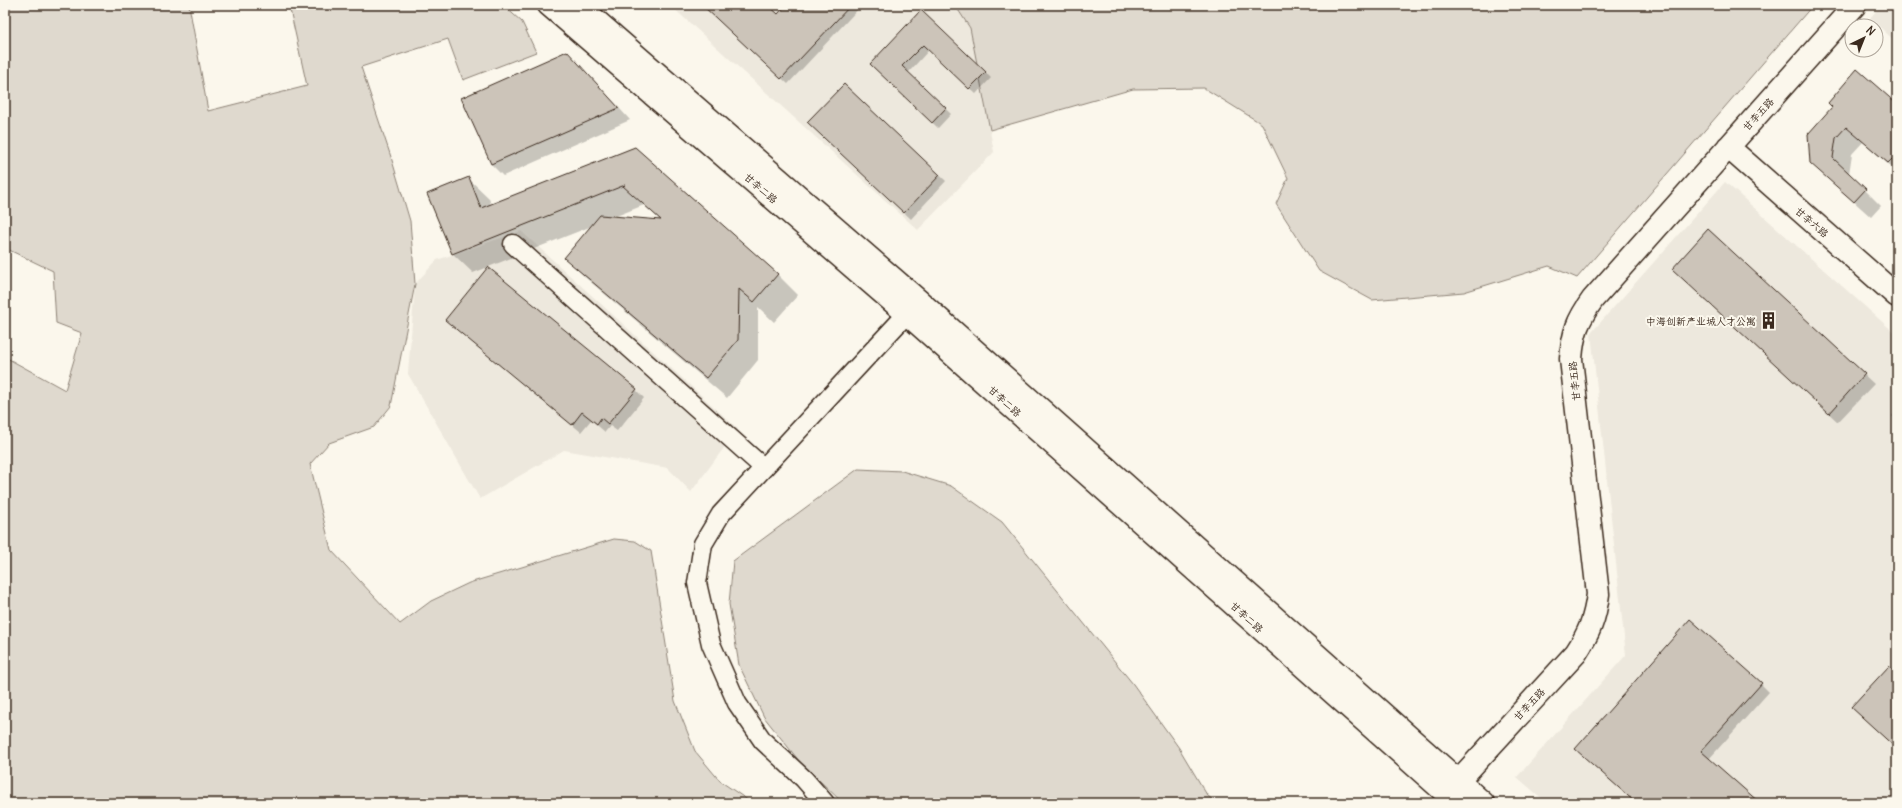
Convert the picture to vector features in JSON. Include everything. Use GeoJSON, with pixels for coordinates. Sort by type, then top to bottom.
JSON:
{"type":"FeatureCollection","features":[{"type":"Feature","properties":{"kind":"main road","name":"甘李二路"},"geometry":{"type":"LineString","coordinates":[[549,5],[913,307]]}},
{"type":"Feature","properties":{"kind":"main road","name":"甘李二路"},"geometry":{"type":"LineString","coordinates":[[578,5],[1450,795],[1483,803]]}},
{"type":"Feature","properties":{"kind":"main road","name":"甘李五路"},"geometry":{"type":"LineString","coordinates":[[1450,795],[1576,653],[1587,636],[1596,615],[1598,594],[1571,359],[1572,338],[1579,320],[1593,299],[1855,5]]}},
{"type":"Feature","properties":{"kind":"main road","name":"甘李六路"},"geometry":{"type":"LineString","coordinates":[[1728,147],[1897,296]]}},
{"type":"Feature","properties":{"kind":"street"},"geometry":{"type":"LineString","coordinates":[[513,244],[764,468]]}},
{"type":"Feature","properties":{"kind":"street"},"geometry":{"type":"LineString","coordinates":[[825,803],[804,779],[763,741],[737,703],[711,644],[697,583],[703,544],[722,514],[913,307]]}},
{"type":"Feature","properties":{"kind":"shaded area"},"geometry":{"type":"Polygon","coordinates":[[[5,5],[189,5],[208,111],[307,86],[289,5],[503,5],[522,22],[536,52],[463,80],[448,39],[361,67],[391,157],[410,221],[415,284],[391,406],[374,427],[329,443],[310,464],[331,550],[400,624],[431,601],[469,583],[614,539],[635,541],[651,551],[675,701],[695,751],[720,781],[752,803],[5,803],[5,357],[65,390],[82,333],[56,323],[53,271],[5,248],[5,5]]]}},
{"type":"Feature","properties":{"kind":"shaded area"},"geometry":{"type":"Polygon","coordinates":[[[670,5],[955,5],[970,28],[994,152],[918,230],[670,5]]]}},
{"type":"Feature","properties":{"kind":"shaded area"},"geometry":{"type":"Polygon","coordinates":[[[955,5],[1813,5],[1577,278],[1549,266],[1464,292],[1372,300],[1319,271],[1276,204],[1288,178],[1262,124],[1204,88],[1133,89],[990,130],[970,28],[955,5]]]}},
{"type":"Feature","properties":{"kind":"shaded area"},"geometry":{"type":"Polygon","coordinates":[[[1881,5],[1897,5],[1897,43],[1884,31],[1884,18],[1870,18],[1881,5]]]}},
{"type":"Feature","properties":{"kind":"shaded area"},"geometry":{"type":"Polygon","coordinates":[[[1725,182],[1897,335],[1897,803],[1547,803],[1517,777],[1626,655],[1591,333],[1725,182]]]}},
{"type":"Feature","properties":{"kind":"shaded area"},"geometry":{"type":"Polygon","coordinates":[[[521,231],[738,429],[691,492],[668,468],[564,450],[480,499],[408,374],[415,284],[437,260],[521,231]]]}},
{"type":"Feature","properties":{"kind":"shaded area"},"geometry":{"type":"Polygon","coordinates":[[[858,469],[902,471],[951,486],[1002,522],[1133,684],[1179,748],[1207,795],[1216,803],[843,803],[800,762],[764,717],[739,665],[729,604],[733,561],[858,469]]]}},
{"type":"Feature","properties":{"kind":"building"},"geometry":{"type":"Polygon","coordinates":[[[702,5],[768,5],[778,14],[786,5],[851,5],[781,79],[702,5]]]}},
{"type":"Feature","properties":{"kind":"building"},"geometry":{"type":"Polygon","coordinates":[[[921,10],[986,72],[969,89],[923,45],[902,66],[946,108],[932,123],[870,64],[921,10]]]}},
{"type":"Feature","properties":{"kind":"building"},"geometry":{"type":"Polygon","coordinates":[[[567,51],[619,108],[491,164],[461,98],[567,51]]]}},
{"type":"Feature","properties":{"kind":"building"},"geometry":{"type":"Polygon","coordinates":[[[1857,69],[1897,104],[1897,164],[1892,159],[1888,163],[1846,127],[1836,138],[1833,158],[1866,189],[1854,202],[1810,163],[1808,134],[1832,107],[1828,103],[1857,69]]]}},
{"type":"Feature","properties":{"kind":"building"},"geometry":{"type":"Polygon","coordinates":[[[844,84],[940,175],[904,213],[807,122],[844,84]]]}},
{"type":"Feature","properties":{"kind":"building"},"geometry":{"type":"Polygon","coordinates":[[[635,147],[778,274],[754,302],[739,289],[738,340],[706,378],[564,258],[600,215],[661,220],[623,186],[625,185],[452,254],[427,194],[469,177],[481,208],[635,147]]]}},
{"type":"Feature","properties":{"kind":"building","name":"中海创新产业城人才公寓"},"geometry":{"type":"Polygon","coordinates":[[[1708,229],[1865,374],[1829,414],[1672,269],[1708,229]]]}},
{"type":"Feature","properties":{"kind":"building"},"geometry":{"type":"Polygon","coordinates":[[[488,267],[637,389],[608,424],[601,418],[597,424],[582,412],[572,425],[445,320],[488,267]]]}},
{"type":"Feature","properties":{"kind":"building"},"geometry":{"type":"Polygon","coordinates":[[[1690,619],[1762,683],[1701,751],[1760,803],[1636,803],[1575,749],[1690,619]]]}},
{"type":"Feature","properties":{"kind":"building"},"geometry":{"type":"Polygon","coordinates":[[[1889,666],[1897,673],[1897,749],[1851,707],[1889,666]]]}},
{"type":"Feature","properties":{"kind":"place","name":"中海创新产业城人才公寓"},"geometry":{"type":"Point","coordinates":[1769,321]}}]}
